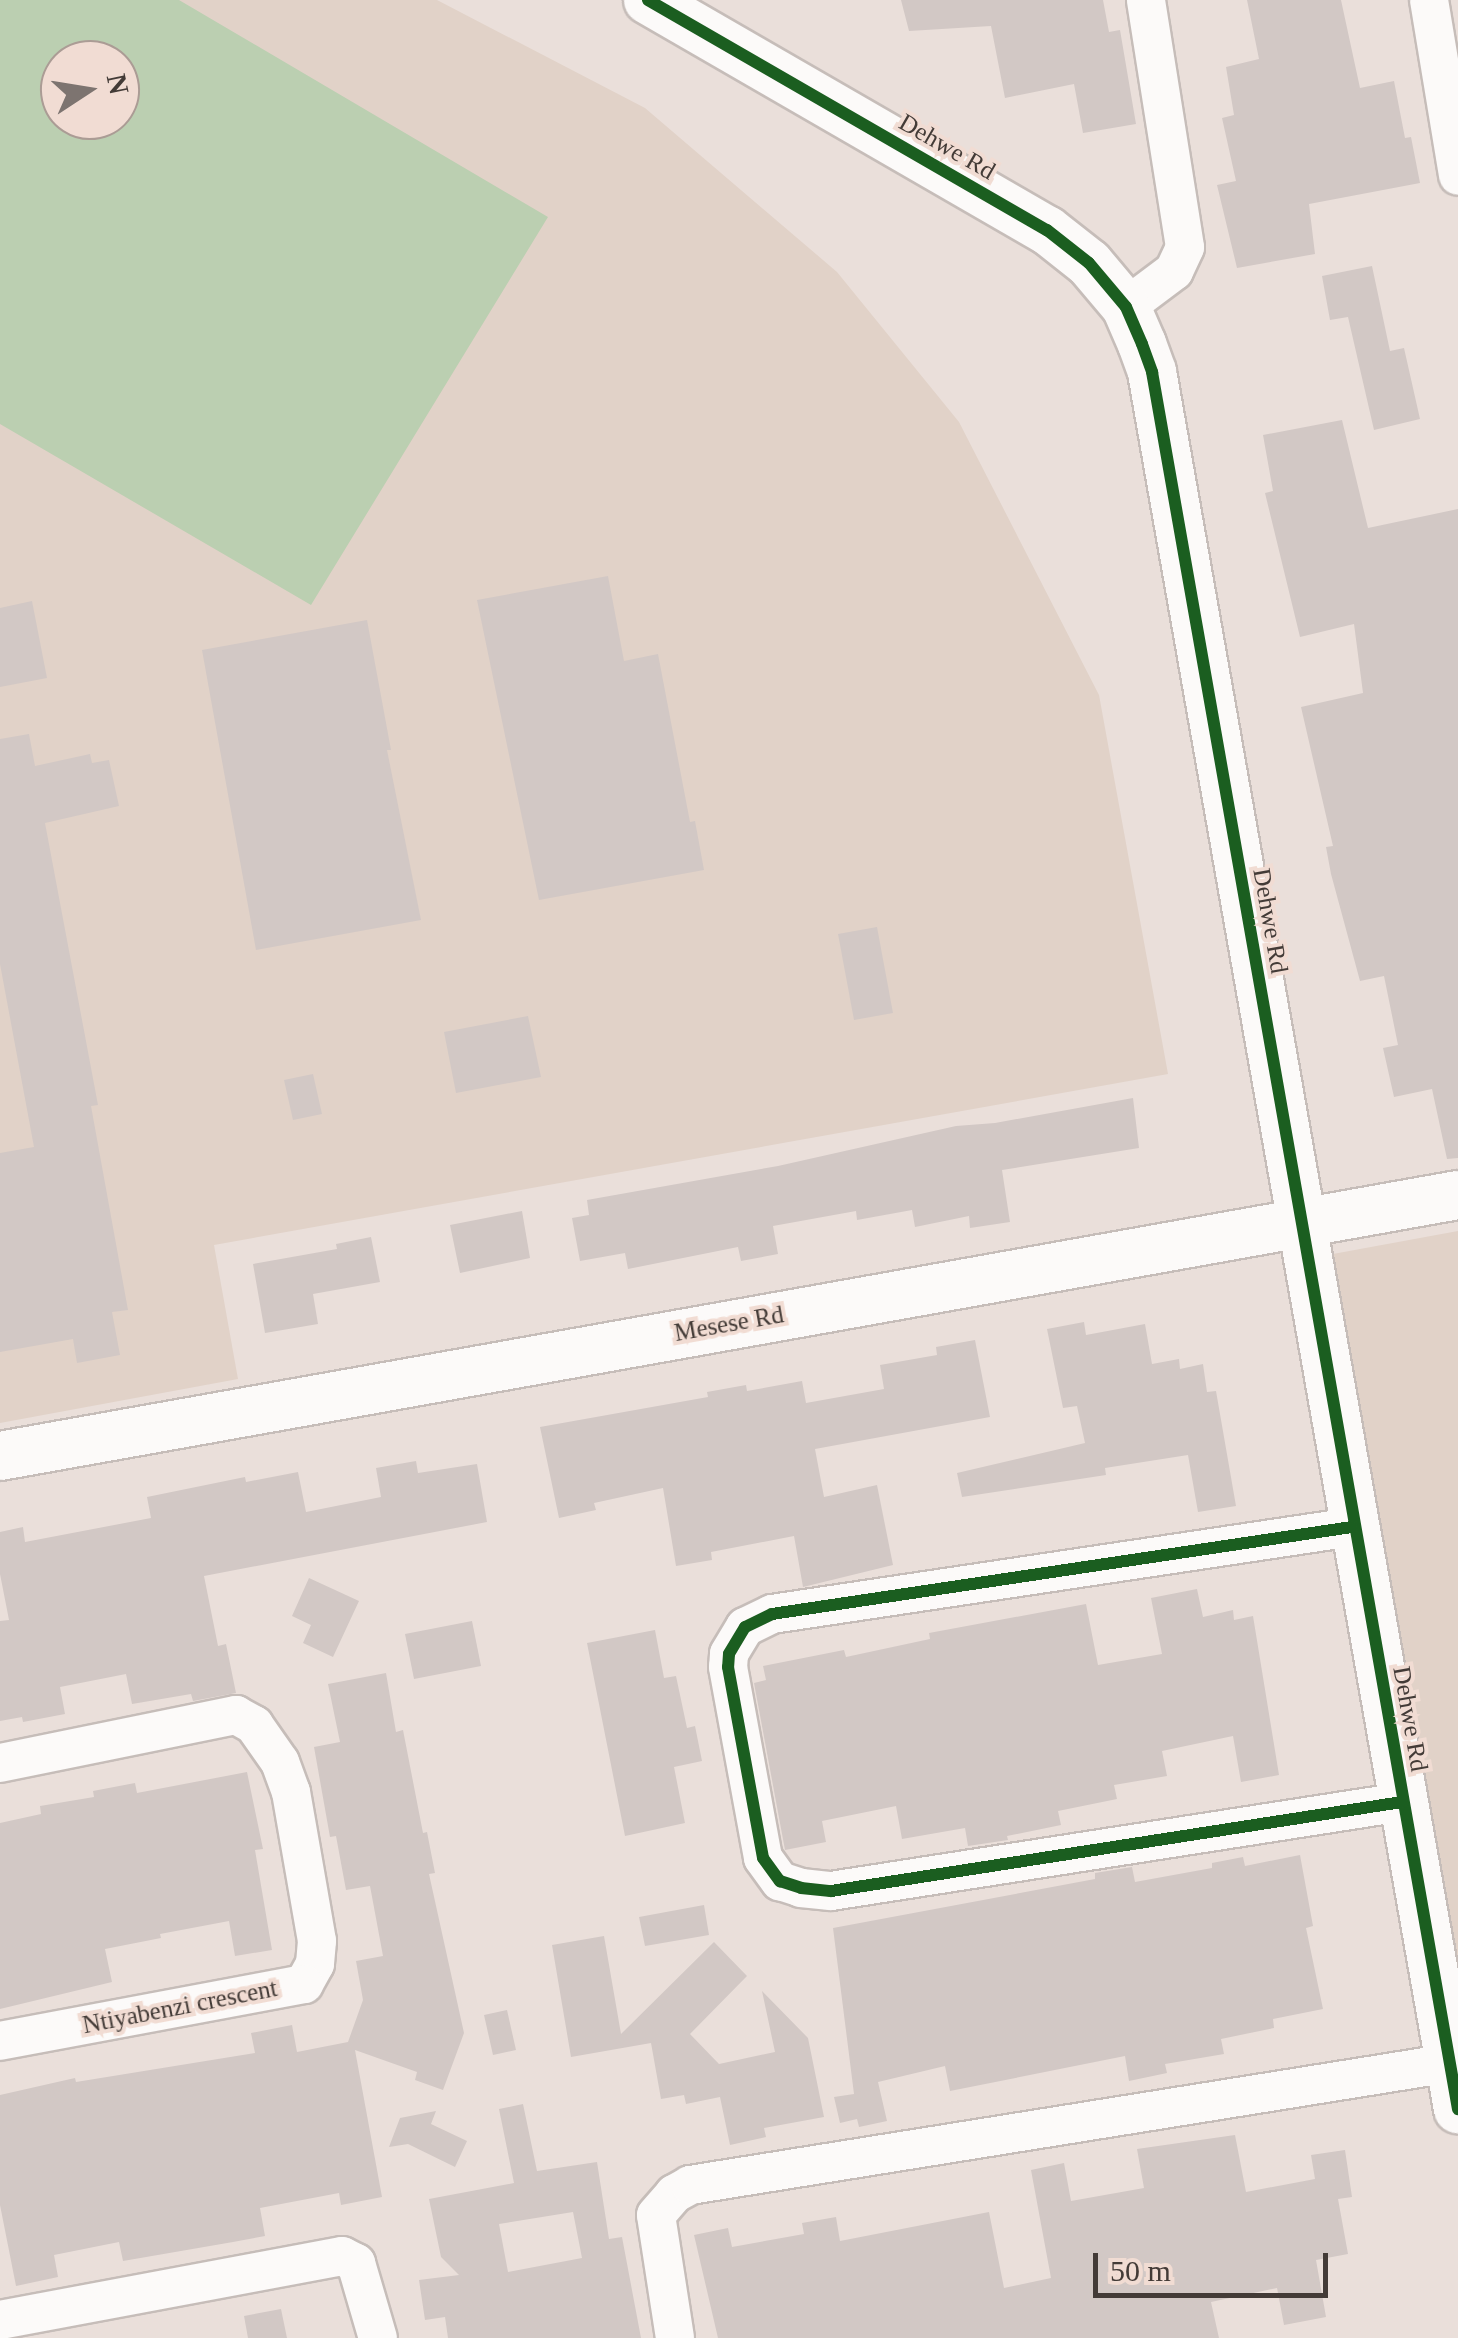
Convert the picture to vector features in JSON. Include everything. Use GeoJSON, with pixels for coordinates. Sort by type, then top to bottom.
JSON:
{"type":"FeatureCollection","features":[{"type":"Feature","properties":{"kind":"street","name":"Dehwe Rd"},"geometry":{"type":"LineString","coordinates":[[648,0],[1047,230],[1089,263],[1126,307],[1152,372],[1352,1527],[1458,2109]]}},
{"type":"Feature","properties":{"kind":"street"},"geometry":{"type":"LineString","coordinates":[[1126,307],[1174,271],[1186,247],[1146,0]]}},
{"type":"Feature","properties":{"kind":"street"},"geometry":{"type":"LineString","coordinates":[[1429,0],[1458,176]]}},
{"type":"Feature","properties":{"kind":"street","name":"Mesese Rd"},"geometry":{"type":"LineString","coordinates":[[0,1456],[1458,1195]]}},
{"type":"Feature","properties":{"kind":"street"},"geometry":{"type":"LineString","coordinates":[[1352,1527],[772,1614],[745,1627],[729,1654],[738,1724],[763,1858],[780,1881],[801,1888],[832,1891],[1402,1802]]}},
{"type":"Feature","properties":{"kind":"street","name":"Ntiyabenzi crescent"},"geometry":{"type":"LineString","coordinates":[[0,1763],[236,1716],[254,1725],[280,1762],[291,1792],[317,1941],[315,1964],[304,1984],[0,2042]]}},
{"type":"Feature","properties":{"kind":"street"},"geometry":{"type":"LineString","coordinates":[[676,2338],[656,2215],[674,2194],[690,2185],[1450,2063]]}},
{"type":"Feature","properties":{"kind":"street"},"geometry":{"type":"LineString","coordinates":[[0,2320],[342,2256],[356,2263],[378,2338]]}},
{"type":"Feature","properties":{"kind":"shaded area"},"geometry":{"type":"Polygon","coordinates":[[[0,0],[437,0],[645,108],[837,272],[959,422],[1099,695],[1168,1074],[214,1245],[238,1379],[0,1423],[0,0]]]}},
{"type":"Feature","properties":{"kind":"shaded area"},"geometry":{"type":"Polygon","coordinates":[[[1458,1231],[1458,2009],[1322,1256],[1458,1231]]]}},
{"type":"Feature","properties":{"kind":"green space"},"geometry":{"type":"Polygon","coordinates":[[[0,0],[179,0],[548,217],[311,605],[0,424],[0,0]]]}},
{"type":"Feature","properties":{"kind":"building"},"geometry":{"type":"Polygon","coordinates":[[[901,0],[1103,0],[1109,32],[1120,30],[1136,124],[1083,133],[1074,84],[1005,98],[991,26],[909,31],[901,0]]]}},
{"type":"Feature","properties":{"kind":"building"},"geometry":{"type":"Polygon","coordinates":[[[1247,0],[1341,0],[1360,88],[1394,81],[1405,138],[1411,137],[1420,183],[1309,204],[1315,254],[1237,268],[1217,185],[1236,181],[1222,118],[1234,115],[1226,67],[1259,59],[1247,0]]]}},
{"type":"Feature","properties":{"kind":"building"},"geometry":{"type":"Polygon","coordinates":[[[1372,266],[1390,351],[1404,348],[1420,419],[1374,430],[1348,317],[1330,320],[1322,276],[1372,266]]]}},
{"type":"Feature","properties":{"kind":"building"},"geometry":{"type":"Polygon","coordinates":[[[1342,420],[1368,528],[1458,509],[1458,1158],[1447,1159],[1432,1089],[1394,1097],[1383,1048],[1398,1045],[1384,976],[1360,981],[1331,874],[1326,847],[1333,846],[1301,707],[1363,693],[1354,624],[1300,637],[1265,493],[1273,491],[1263,435],[1342,420]]]}},
{"type":"Feature","properties":{"kind":"building"},"geometry":{"type":"Polygon","coordinates":[[[608,576],[624,661],[658,654],[690,822],[695,821],[704,870],[539,900],[477,600],[608,576]]]}},
{"type":"Feature","properties":{"kind":"building"},"geometry":{"type":"Polygon","coordinates":[[[32,601],[47,678],[0,687],[0,608],[32,601]]]}},
{"type":"Feature","properties":{"kind":"building"},"geometry":{"type":"Polygon","coordinates":[[[367,620],[391,750],[387,750],[421,920],[256,950],[202,650],[367,620]]]}},
{"type":"Feature","properties":{"kind":"building"},"geometry":{"type":"Polygon","coordinates":[[[29,734],[35,766],[90,754],[92,763],[109,760],[119,806],[45,823],[98,1105],[91,1106],[128,1310],[112,1312],[120,1355],[77,1363],[73,1339],[0,1352],[0,1153],[34,1147],[0,964],[0,739],[29,734]]]}},
{"type":"Feature","properties":{"kind":"building"},"geometry":{"type":"Polygon","coordinates":[[[877,927],[893,1013],[854,1020],[838,934],[877,927]]]}},
{"type":"Feature","properties":{"kind":"building"},"geometry":{"type":"Polygon","coordinates":[[[528,1016],[541,1077],[456,1093],[444,1032],[528,1016]]]}},
{"type":"Feature","properties":{"kind":"building"},"geometry":{"type":"Polygon","coordinates":[[[313,1074],[322,1114],[293,1120],[284,1080],[313,1074]]]}},
{"type":"Feature","properties":{"kind":"building"},"geometry":{"type":"Polygon","coordinates":[[[1133,1098],[1139,1148],[1002,1170],[1010,1222],[970,1228],[969,1216],[915,1227],[912,1210],[857,1220],[856,1211],[773,1226],[778,1254],[741,1261],[738,1247],[628,1269],[625,1253],[580,1261],[572,1218],[589,1215],[587,1200],[778,1166],[956,1126],[995,1123],[1133,1098]]]}},
{"type":"Feature","properties":{"kind":"building"},"geometry":{"type":"Polygon","coordinates":[[[522,1211],[530,1258],[460,1273],[450,1225],[522,1211]]]}},
{"type":"Feature","properties":{"kind":"building"},"geometry":{"type":"Polygon","coordinates":[[[371,1237],[380,1282],[313,1294],[318,1324],[265,1333],[253,1264],[337,1249],[336,1244],[371,1237]]]}},
{"type":"Feature","properties":{"kind":"building"},"geometry":{"type":"Polygon","coordinates":[[[1084,1322],[1086,1335],[1145,1324],[1152,1364],[1179,1359],[1180,1369],[1203,1364],[1207,1392],[1216,1391],[1236,1506],[1198,1512],[1188,1455],[1105,1468],[1106,1475],[962,1497],[957,1473],[1085,1443],[1077,1406],[1063,1408],[1047,1329],[1084,1322]]]}},
{"type":"Feature","properties":{"kind":"building"},"geometry":{"type":"Polygon","coordinates":[[[975,1340],[990,1417],[815,1449],[824,1497],[877,1485],[893,1565],[803,1587],[794,1536],[711,1552],[712,1560],[676,1566],[663,1488],[594,1503],[596,1510],[559,1518],[540,1427],[708,1397],[707,1392],[746,1385],[747,1391],[802,1381],[806,1403],[884,1389],[880,1365],[937,1355],[936,1347],[975,1340]]]}},
{"type":"Feature","properties":{"kind":"building"},"geometry":{"type":"Polygon","coordinates":[[[416,1461],[418,1473],[477,1464],[487,1522],[204,1576],[218,1646],[226,1644],[236,1693],[193,1701],[191,1694],[132,1704],[126,1674],[60,1687],[65,1714],[23,1722],[22,1717],[0,1721],[0,1621],[9,1620],[0,1574],[0,1532],[23,1527],[25,1542],[151,1518],[147,1497],[245,1477],[246,1482],[298,1472],[306,1512],[381,1497],[376,1468],[416,1461]]]}},
{"type":"Feature","properties":{"kind":"building"},"geometry":{"type":"Polygon","coordinates":[[[309,1578],[359,1601],[333,1657],[303,1643],[311,1625],[292,1616],[309,1578]]]}},
{"type":"Feature","properties":{"kind":"building"},"geometry":{"type":"Polygon","coordinates":[[[1197,1589],[1203,1617],[1233,1610],[1234,1620],[1253,1616],[1279,1775],[1241,1782],[1233,1736],[1162,1751],[1167,1776],[1114,1785],[1117,1799],[1058,1811],[1061,1825],[1007,1836],[1008,1840],[968,1846],[965,1828],[902,1839],[896,1806],[822,1821],[826,1842],[785,1850],[754,1683],[766,1680],[763,1666],[844,1650],[846,1657],[930,1639],[929,1633],[1086,1604],[1098,1665],[1162,1654],[1151,1598],[1197,1589]]]}},
{"type":"Feature","properties":{"kind":"building"},"geometry":{"type":"Polygon","coordinates":[[[472,1621],[481,1666],[414,1679],[405,1634],[472,1621]]]}},
{"type":"Feature","properties":{"kind":"building"},"geometry":{"type":"Polygon","coordinates":[[[655,1630],[664,1678],[676,1676],[687,1728],[695,1726],[702,1761],[674,1767],[685,1823],[625,1836],[587,1643],[655,1630]]]}},
{"type":"Feature","properties":{"kind":"building"},"geometry":{"type":"Polygon","coordinates":[[[386,1673],[396,1732],[403,1730],[423,1833],[427,1832],[435,1873],[429,1874],[464,2033],[443,2090],[415,2080],[417,2072],[355,2050],[382,2197],[341,2205],[339,2193],[260,2208],[265,2236],[233,2242],[123,2261],[119,2242],[54,2255],[58,2277],[16,2286],[0,2205],[0,2095],[75,2078],[76,2082],[255,2053],[251,2033],[292,2025],[297,2052],[348,2042],[363,2000],[356,1961],[383,1956],[370,1886],[346,1890],[336,1836],[330,1837],[314,1747],[340,1742],[328,1684],[386,1673]]]}},
{"type":"Feature","properties":{"kind":"building"},"geometry":{"type":"Polygon","coordinates":[[[247,1772],[263,1849],[255,1850],[272,1950],[235,1956],[229,1921],[160,1934],[161,1938],[105,1949],[112,1982],[0,2009],[0,1823],[41,1814],[40,1806],[94,1797],[93,1791],[135,1783],[137,1793],[247,1772]]]}},
{"type":"Feature","properties":{"kind":"building"},"geometry":{"type":"Polygon","coordinates":[[[1300,1855],[1313,1926],[1306,1928],[1323,2009],[1273,2019],[1274,2028],[1221,2039],[1224,2054],[1165,2064],[1167,2073],[1129,2081],[1125,2056],[950,2091],[945,2066],[878,2082],[887,2121],[859,2127],[857,2119],[840,2123],[834,2097],[854,2094],[833,1928],[1095,1879],[1095,1873],[1132,1867],[1135,1882],[1212,1868],[1212,1863],[1243,1857],[1245,1866],[1300,1855]]]}},
{"type":"Feature","properties":{"kind":"building"},"geometry":{"type":"Polygon","coordinates":[[[704,1905],[709,1935],[645,1946],[639,1917],[704,1905]]]}},
{"type":"Feature","properties":{"kind":"building"},"geometry":{"type":"Polygon","coordinates":[[[604,1936],[621,2034],[714,1942],[747,1976],[690,2034],[719,2064],[775,2052],[762,1991],[808,2038],[824,2117],[764,2128],[766,2137],[730,2145],[720,2097],[686,2104],[684,2095],[661,2099],[651,2043],[571,2057],[552,1945],[604,1936]]]}},
{"type":"Feature","properties":{"kind":"building"},"geometry":{"type":"Polygon","coordinates":[[[507,2010],[516,2050],[493,2055],[484,2015],[507,2010]]]}},
{"type":"Feature","properties":{"kind":"building"},"geometry":{"type":"Polygon","coordinates":[[[523,2104],[537,2171],[597,2162],[609,2239],[622,2237],[641,2338],[448,2338],[445,2317],[425,2320],[419,2280],[459,2275],[441,2257],[429,2199],[514,2183],[499,2109],[523,2104]],[[573,2212],[499,2224],[508,2272],[582,2258],[573,2212]]]}},
{"type":"Feature","properties":{"kind":"building"},"geometry":{"type":"Polygon","coordinates":[[[436,2111],[431,2124],[467,2141],[455,2167],[408,2144],[389,2147],[400,2118],[436,2111]]]}},
{"type":"Feature","properties":{"kind":"building"},"geometry":{"type":"Polygon","coordinates":[[[1235,2135],[1246,2192],[1315,2179],[1311,2155],[1345,2150],[1352,2197],[1338,2199],[1348,2254],[1316,2260],[1326,2317],[1284,2325],[1277,2288],[1211,2302],[1219,2338],[718,2338],[694,2235],[728,2228],[732,2247],[804,2234],[802,2223],[836,2217],[840,2241],[989,2212],[1004,2288],[1051,2278],[1031,2170],[1064,2163],[1071,2201],[1144,2188],[1137,2149],[1235,2135]]]}},
{"type":"Feature","properties":{"kind":"building"},"geometry":{"type":"Polygon","coordinates":[[[281,2309],[287,2338],[248,2338],[244,2316],[281,2309]]]}},
{"type":"Feature","properties":{"kind":"cycle path"},"geometry":{"type":"LineString","coordinates":[[648,0],[1047,230],[1089,263],[1126,307],[1142,344],[1152,372],[1458,2109]]}},
{"type":"Feature","properties":{"kind":"cycle path"},"geometry":{"type":"LineString","coordinates":[[1352,1527],[772,1614],[745,1627],[729,1654],[728,1667],[763,1858],[780,1881],[801,1888],[831,1891],[1402,1802]]}}]}
